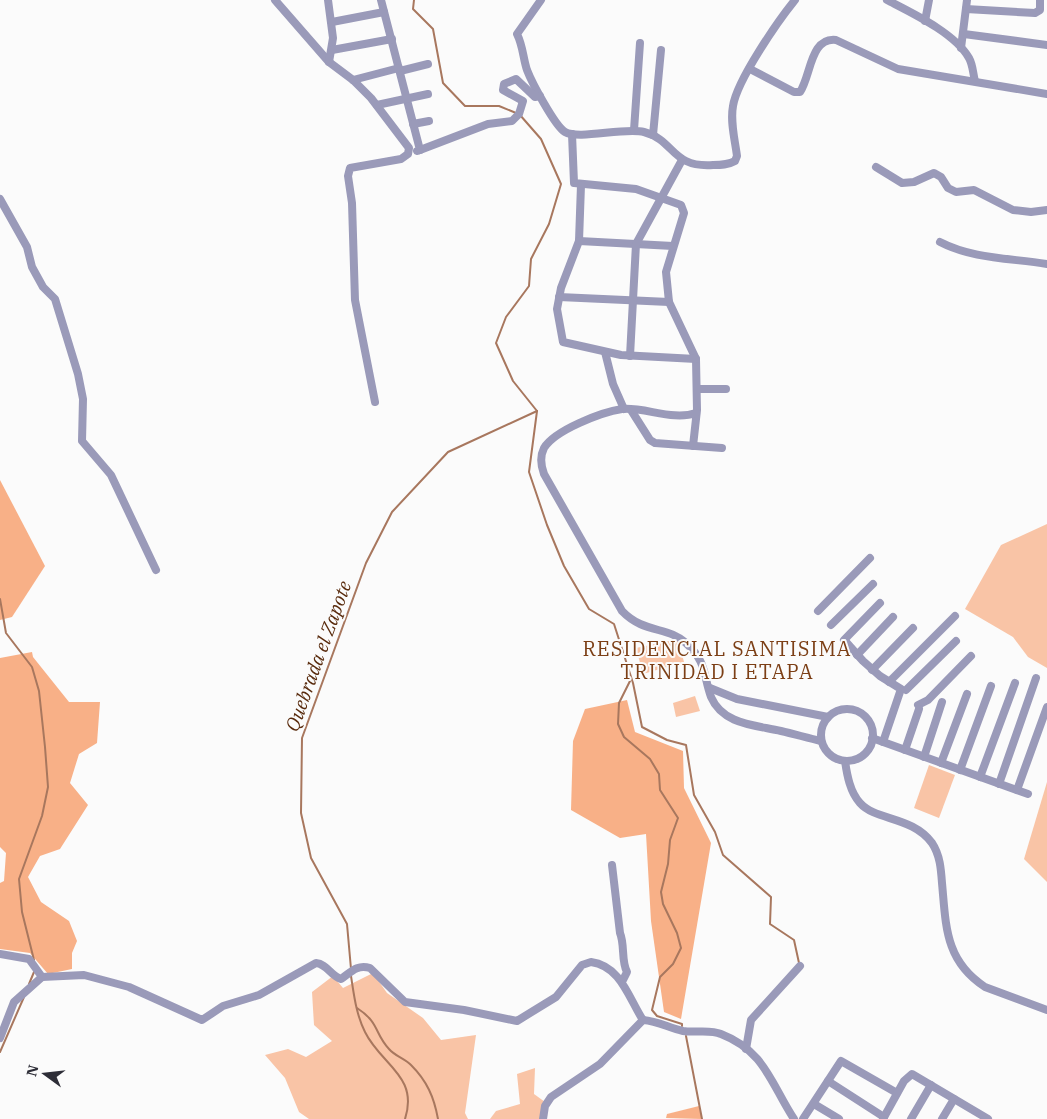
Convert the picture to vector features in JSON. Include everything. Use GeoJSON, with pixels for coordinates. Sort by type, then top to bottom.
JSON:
{"type":"FeatureCollection","features":[{"type":"Feature","properties":{"kind":"street"},"geometry":{"type":"LineString","coordinates":[[275,0],[329,62],[353,80],[376,105],[409,148],[408,154]]}},
{"type":"Feature","properties":{"kind":"street"},"geometry":{"type":"LineString","coordinates":[[328,0],[332,22],[332,50],[329,62]]}},
{"type":"Feature","properties":{"kind":"street"},"geometry":{"type":"LineString","coordinates":[[381,0],[420,150]]}},
{"type":"Feature","properties":{"kind":"street"},"geometry":{"type":"LineString","coordinates":[[541,0],[517,34],[523,47],[527,70],[540,96],[560,127],[572,134],[634,130],[653,134],[682,160],[701,166],[724,165],[735,161],[733,106],[740,85],[778,21],[795,0]]}},
{"type":"Feature","properties":{"kind":"street"},"geometry":{"type":"LineString","coordinates":[[888,0],[925,21],[961,48],[969,59],[974,81]]}},
{"type":"Feature","properties":{"kind":"street"},"geometry":{"type":"LineString","coordinates":[[925,21],[929,0]]}},
{"type":"Feature","properties":{"kind":"street"},"geometry":{"type":"LineString","coordinates":[[1004,9],[1005,0]]}},
{"type":"Feature","properties":{"kind":"street"},"geometry":{"type":"LineString","coordinates":[[961,48],[967,4],[1004,9],[1018,13],[1035,13],[1040,10],[1040,0]]}},
{"type":"Feature","properties":{"kind":"street"},"geometry":{"type":"LineString","coordinates":[[332,22],[384,12]]}},
{"type":"Feature","properties":{"kind":"street"},"geometry":{"type":"LineString","coordinates":[[964,34],[1047,45]]}},
{"type":"Feature","properties":{"kind":"street"},"geometry":{"type":"LineString","coordinates":[[332,50],[392,39]]}},
{"type":"Feature","properties":{"kind":"street"},"geometry":{"type":"LineString","coordinates":[[750,68],[794,92],[800,92],[816,52],[822,42],[828,39],[836,40],[898,69],[1047,94]]}},
{"type":"Feature","properties":{"kind":"street"},"geometry":{"type":"LineString","coordinates":[[634,130],[640,43]]}},
{"type":"Feature","properties":{"kind":"street"},"geometry":{"type":"LineString","coordinates":[[653,134],[661,50]]}},
{"type":"Feature","properties":{"kind":"street"},"geometry":{"type":"LineString","coordinates":[[353,80],[428,64]]}},
{"type":"Feature","properties":{"kind":"street"},"geometry":{"type":"LineString","coordinates":[[375,402],[370,370],[360,336],[355,300],[352,203],[348,176],[350,168],[401,159],[408,154],[488,124],[512,122],[519,114],[522,101],[503,90],[504,84],[510,80],[516,79],[535,97],[540,96]]}},
{"type":"Feature","properties":{"kind":"street"},"geometry":{"type":"LineString","coordinates":[[376,105],[428,94]]}},
{"type":"Feature","properties":{"kind":"street"},"geometry":{"type":"LineString","coordinates":[[413,124],[429,121]]}},
{"type":"Feature","properties":{"kind":"street"},"geometry":{"type":"LineString","coordinates":[[572,134],[574,183],[636,189],[681,205],[683,209],[684,213],[666,272],[669,302],[694,356],[697,389],[693,446]]}},
{"type":"Feature","properties":{"kind":"street"},"geometry":{"type":"LineString","coordinates":[[630,356],[631,300],[636,244],[659,198],[682,160]]}},
{"type":"Feature","properties":{"kind":"street"},"geometry":{"type":"LineString","coordinates":[[876,168],[902,183],[914,182],[934,173],[941,176],[948,188],[956,192],[974,190],[1013,210],[1031,212],[1047,210]]}},
{"type":"Feature","properties":{"kind":"street"},"geometry":{"type":"LineString","coordinates":[[580,184],[579,241],[559,297],[557,309],[563,342],[630,356],[694,356]]}},
{"type":"Feature","properties":{"kind":"street"},"geometry":{"type":"LineString","coordinates":[[0,199],[27,247],[32,267],[43,287],[55,299],[78,374],[83,399],[82,441],[111,474],[156,570]]}},
{"type":"Feature","properties":{"kind":"street"},"geometry":{"type":"LineString","coordinates":[[579,241],[673,246]]}},
{"type":"Feature","properties":{"kind":"street"},"geometry":{"type":"LineString","coordinates":[[940,242],[956,250],[976,256],[1047,264]]}},
{"type":"Feature","properties":{"kind":"street"},"geometry":{"type":"LineString","coordinates":[[559,297],[669,302]]}},
{"type":"Feature","properties":{"kind":"street"},"geometry":{"type":"LineString","coordinates":[[621,355],[630,346]]}},
{"type":"Feature","properties":{"kind":"street"},"geometry":{"type":"LineString","coordinates":[[605,352],[613,384],[628,410],[650,440],[656,443],[722,448]]}},
{"type":"Feature","properties":{"kind":"street"},"geometry":{"type":"LineString","coordinates":[[697,389],[726,389]]}},
{"type":"Feature","properties":{"kind":"street"},"geometry":{"type":"LineString","coordinates":[[696,413],[649,413],[628,410],[590,418],[551,439],[543,450],[541,465],[622,611],[639,625],[671,634],[687,644],[702,663],[710,694],[718,709],[736,720],[821,742]]}},
{"type":"Feature","properties":{"kind":"street"},"geometry":{"type":"LineString","coordinates":[[818,611],[870,558]]}},
{"type":"Feature","properties":{"kind":"street"},"geometry":{"type":"LineString","coordinates":[[831,625],[873,584]]}},
{"type":"Feature","properties":{"kind":"street"},"geometry":{"type":"LineString","coordinates":[[880,603],[845,641],[872,670],[898,686],[901,692],[883,742]]}},
{"type":"Feature","properties":{"kind":"street"},"geometry":{"type":"LineString","coordinates":[[889,682],[955,616]]}},
{"type":"Feature","properties":{"kind":"street"},"geometry":{"type":"LineString","coordinates":[[857,655],[893,618]]}},
{"type":"Feature","properties":{"kind":"street"},"geometry":{"type":"LineString","coordinates":[[872,670],[913,628]]}},
{"type":"Feature","properties":{"kind":"street"},"geometry":{"type":"LineString","coordinates":[[906,690],[956,642]]}},
{"type":"Feature","properties":{"kind":"street"},"geometry":{"type":"LineString","coordinates":[[905,750],[918,707],[928,700],[970,656]]}},
{"type":"Feature","properties":{"kind":"street"},"geometry":{"type":"LineString","coordinates":[[999,784],[1036,678]]}},
{"type":"Feature","properties":{"kind":"street"},"geometry":{"type":"LineString","coordinates":[[980,777],[1015,683]]}},
{"type":"Feature","properties":{"kind":"street"},"geometry":{"type":"LineString","coordinates":[[960,770],[991,686]]}},
{"type":"Feature","properties":{"kind":"street"},"geometry":{"type":"LineString","coordinates":[[710,688],[737,700],[828,717],[844,709],[856,711],[870,724],[872,738],[870,746],[860,757],[845,761],[828,753],[821,742],[821,733],[828,717]]}},
{"type":"Feature","properties":{"kind":"street"},"geometry":{"type":"LineString","coordinates":[[941,763],[966,694]]}},
{"type":"Feature","properties":{"kind":"street"},"geometry":{"type":"LineString","coordinates":[[924,757],[942,702]]}},
{"type":"Feature","properties":{"kind":"street"},"geometry":{"type":"LineString","coordinates":[[1017,790],[1047,707]]}},
{"type":"Feature","properties":{"kind":"street"},"geometry":{"type":"LineString","coordinates":[[872,738],[1028,794]]}},
{"type":"Feature","properties":{"kind":"street"},"geometry":{"type":"LineString","coordinates":[[845,761],[854,795],[860,804],[915,827],[932,844],[939,858],[948,938],[959,962],[976,981],[985,987],[1047,1010]]}},
{"type":"Feature","properties":{"kind":"street"},"geometry":{"type":"LineString","coordinates":[[612,865],[620,933],[624,944],[624,967],[627,972],[622,980]]}},
{"type":"Feature","properties":{"kind":"street"},"geometry":{"type":"LineString","coordinates":[[0,954],[28,960],[42,977]]}},
{"type":"Feature","properties":{"kind":"street"},"geometry":{"type":"LineString","coordinates":[[0,1038],[14,1002],[42,977],[84,975],[129,987],[175,1006],[199,1020],[205,1020],[223,1006],[259,995],[316,963],[325,966],[333,976],[341,979],[356,968],[368,967],[404,1002],[464,1010],[514,1022],[523,1019],[556,996],[582,965],[589,962],[604,966],[622,980],[643,1020]]}},
{"type":"Feature","properties":{"kind":"street"},"geometry":{"type":"LineString","coordinates":[[746,1049],[751,1020],[800,966]]}},
{"type":"Feature","properties":{"kind":"street"},"geometry":{"type":"LineString","coordinates":[[643,1020],[655,1021],[682,1031],[720,1033],[746,1049],[764,1064],[794,1119]]}},
{"type":"Feature","properties":{"kind":"street"},"geometry":{"type":"LineString","coordinates":[[543,1119],[545,1106],[551,1097],[600,1064],[643,1020]]}},
{"type":"Feature","properties":{"kind":"street"},"geometry":{"type":"LineString","coordinates":[[804,1119],[840,1061],[897,1093]]}},
{"type":"Feature","properties":{"kind":"street"},"geometry":{"type":"LineString","coordinates":[[828,1082],[883,1118],[907,1076],[912,1074],[988,1119]]}},
{"type":"Feature","properties":{"kind":"street"},"geometry":{"type":"LineString","coordinates":[[912,1119],[931,1085]]}},
{"type":"Feature","properties":{"kind":"street"},"geometry":{"type":"LineString","coordinates":[[942,1119],[954,1099]]}},
{"type":"Feature","properties":{"kind":"street"},"geometry":{"type":"LineString","coordinates":[[814,1104],[839,1119]]}},
{"type":"Feature","properties":{"kind":"street"},"geometry":{"type":"LineString","coordinates":[[971,1119],[976,1112]]}},
{"type":"Feature","properties":{"kind":"shaded area"},"geometry":{"type":"Polygon","coordinates":[[[0,480],[45,566],[12,617],[0,620],[0,480]]]}},
{"type":"Feature","properties":{"kind":"shaded area"},"geometry":{"type":"Polygon","coordinates":[[[1047,524],[1047,668],[1028,657],[1013,637],[965,609],[1001,545],[1047,524]]]}},
{"type":"Feature","properties":{"kind":"shaded area"},"geometry":{"type":"Polygon","coordinates":[[[678,639],[684,662],[643,674],[636,648],[678,639]]]}},
{"type":"Feature","properties":{"kind":"shaded area"},"geometry":{"type":"Polygon","coordinates":[[[32,652],[33,657],[69,702],[100,702],[97,743],[79,754],[70,783],[88,805],[60,849],[40,856],[28,877],[41,902],[69,921],[77,941],[72,953],[72,969],[48,974],[30,953],[0,949],[0,883],[4,881],[6,853],[0,847],[0,658],[32,652]]]}},
{"type":"Feature","properties":{"kind":"shaded area"},"geometry":{"type":"Polygon","coordinates":[[[695,696],[700,711],[676,717],[673,703],[695,696]]]}},
{"type":"Feature","properties":{"kind":"shaded area"},"geometry":{"type":"Polygon","coordinates":[[[627,700],[635,732],[683,751],[684,788],[711,843],[681,1019],[664,1012],[651,921],[646,834],[620,838],[571,810],[573,741],[585,709],[627,700]]]}},
{"type":"Feature","properties":{"kind":"shaded area"},"geometry":{"type":"Polygon","coordinates":[[[929,765],[955,775],[939,818],[914,808],[929,765]]]}},
{"type":"Feature","properties":{"kind":"shaded area"},"geometry":{"type":"Polygon","coordinates":[[[1047,782],[1047,882],[1024,859],[1047,782]]]}},
{"type":"Feature","properties":{"kind":"shaded area"},"geometry":{"type":"Polygon","coordinates":[[[373,973],[387,993],[423,1018],[441,1040],[476,1035],[465,1113],[468,1119],[309,1119],[299,1112],[285,1078],[265,1055],[288,1049],[306,1057],[332,1041],[314,1025],[312,992],[333,976],[343,988],[373,973]]]}},
{"type":"Feature","properties":{"kind":"shaded area"},"geometry":{"type":"Polygon","coordinates":[[[535,1068],[534,1094],[545,1102],[540,1119],[490,1119],[496,1111],[520,1104],[517,1074],[535,1068]]]}},
{"type":"Feature","properties":{"kind":"shaded area"},"geometry":{"type":"Polygon","coordinates":[[[699,1106],[702,1119],[666,1118],[667,1114],[699,1106]]]}},
{"type":"Feature","properties":{"kind":"waterway"},"geometry":{"type":"LineString","coordinates":[[414,0],[413,9],[433,29],[443,83],[465,106],[499,106],[516,113]]}},
{"type":"Feature","properties":{"kind":"waterway"},"geometry":{"type":"LineString","coordinates":[[520,115],[541,139],[561,184],[549,224],[531,259],[529,286],[506,317],[496,343],[513,381],[537,411]]}},
{"type":"Feature","properties":{"kind":"waterway"},"geometry":{"type":"LineString","coordinates":[[537,411],[529,472],[547,525],[564,566],[589,609],[614,624],[633,683],[642,727],[667,740],[686,745],[694,795],[715,832],[723,855],[771,897],[770,924],[794,940],[799,963]]}},
{"type":"Feature","properties":{"kind":"waterway","name":"Quebrada el Zapote"},"geometry":{"type":"LineString","coordinates":[[351,969],[347,924],[311,858],[301,813],[302,738],[366,563],[392,512],[448,452],[537,411]]}},
{"type":"Feature","properties":{"kind":"waterway"},"geometry":{"type":"LineString","coordinates":[[0,599],[6,633],[32,667],[39,691],[45,747],[48,787],[42,816],[19,879],[22,912],[34,960]]}},
{"type":"Feature","properties":{"kind":"waterway"},"geometry":{"type":"LineString","coordinates":[[631,679],[619,703],[618,724],[624,737],[650,759],[659,774],[660,790],[678,818],[670,840],[668,864],[661,892],[663,904],[677,933],[681,948],[673,964],[660,977],[652,1010],[657,1016],[682,1024],[682,1026]]}},
{"type":"Feature","properties":{"kind":"waterway"},"geometry":{"type":"LineString","coordinates":[[29,984],[34,972]]}},
{"type":"Feature","properties":{"kind":"waterway","name":"Quebrada el Zapote"},"geometry":{"type":"LineString","coordinates":[[351,976],[357,1011],[365,1032],[403,1081],[407,1092],[408,1104],[405,1119]]}},
{"type":"Feature","properties":{"kind":"waterway"},"geometry":{"type":"LineString","coordinates":[[0,1052],[24,997]]}},
{"type":"Feature","properties":{"kind":"waterway"},"geometry":{"type":"LineString","coordinates":[[357,1008],[370,1018],[389,1049],[409,1063],[426,1083],[432,1096],[438,1119]]}},
{"type":"Feature","properties":{"kind":"waterway"},"geometry":{"type":"LineString","coordinates":[[686,1036],[702,1119]]}},
{"type":"Feature","properties":{"kind":"district","name":"RESIDENCIAL SANTISIMA TRINIDAD I ETAPA"},"geometry":{"type":"Point","coordinates":[717,660]}}]}
